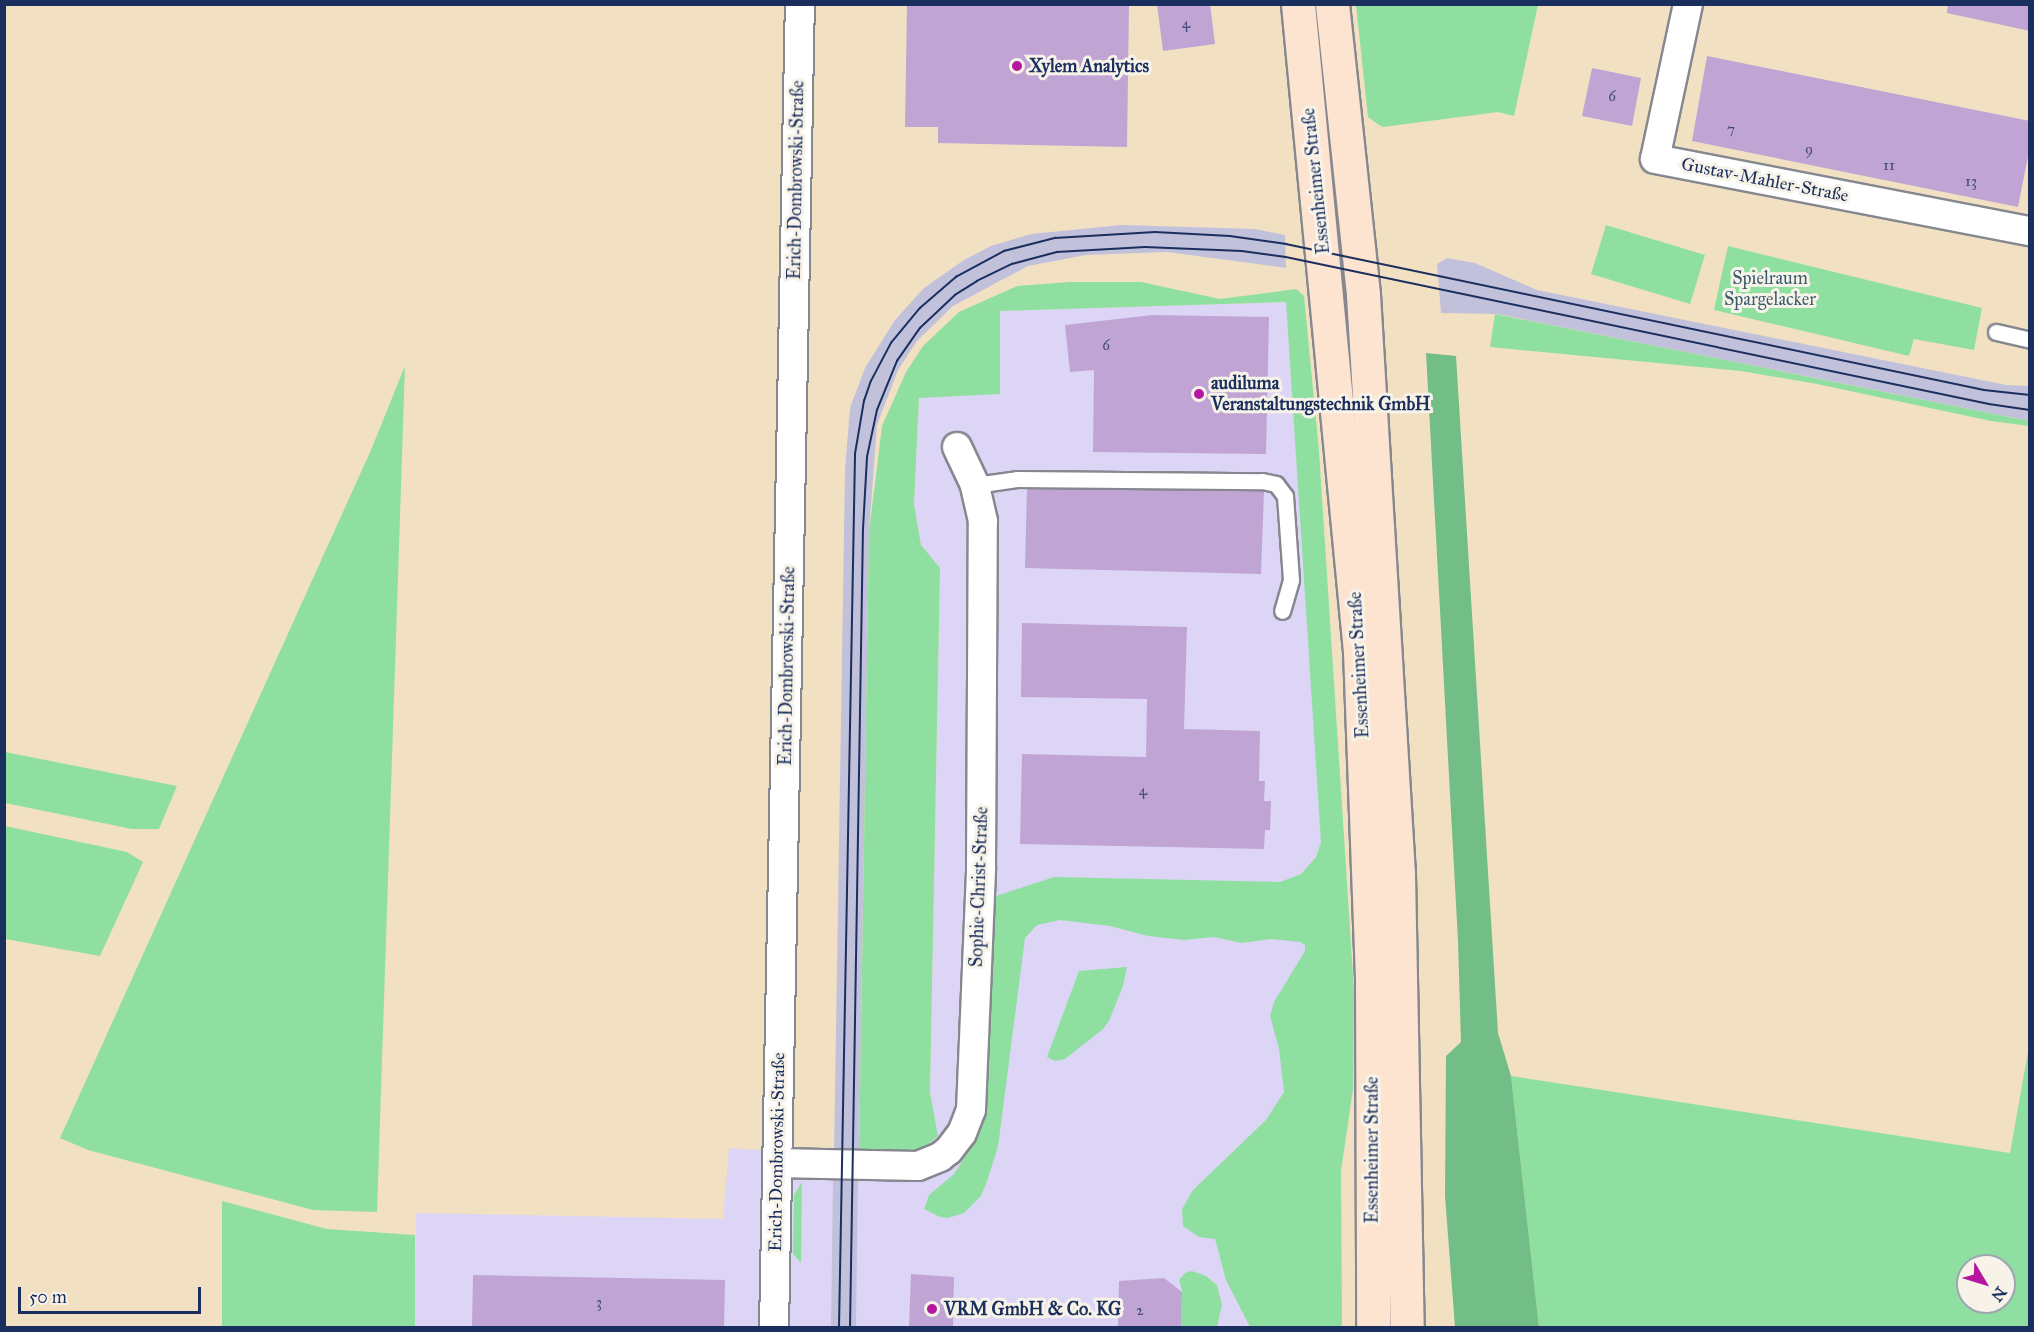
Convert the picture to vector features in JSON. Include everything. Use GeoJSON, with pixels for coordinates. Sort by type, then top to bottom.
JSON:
{"type":"FeatureCollection","features":[{"type":"Feature","properties":{"kind":"main road","name":"Essenheimer Straße"},"geometry":{"type":"LineString","coordinates":[[1298,4],[1360,651],[1372,977],[1373,1328]]}},
{"type":"Feature","properties":{"kind":"main road","name":"Essenheimer Straße"},"geometry":{"type":"LineString","coordinates":[[1332,4],[1363,295],[1398,874],[1407,1233],[1407,1328]]}},
{"type":"Feature","properties":{"kind":"main road"},"geometry":{"type":"LineString","coordinates":[[1407,1233],[1423,1328]]}},
{"type":"Feature","properties":{"kind":"street","name":"Erich-Dombrowski-Straße"},"geometry":{"type":"LineString","coordinates":[[774,1328],[800,4]]}},
{"type":"Feature","properties":{"kind":"street","name":"Gustav-Mahler-Straße"},"geometry":{"type":"LineString","coordinates":[[1688,4],[1655,159],[2030,231]]}},
{"type":"Feature","properties":{"kind":"street","name":"Sophie-Christ-Straße"},"geometry":{"type":"LineString","coordinates":[[777,1163],[918,1166],[940,1157],[949,1150],[962,1133],[969,1116],[974,1055],[983,717],[982,521],[975,485],[957,447]]}},
{"type":"Feature","properties":{"kind":"lane"},"geometry":{"type":"LineString","coordinates":[[1996,332],[2030,340]]}},
{"type":"Feature","properties":{"kind":"lane"},"geometry":{"type":"LineString","coordinates":[[975,485],[1017,479],[1262,481],[1276,484],[1285,496],[1290,580],[1282,611]]}},
{"type":"Feature","properties":{"kind":"shaded area"},"geometry":{"type":"Polygon","coordinates":[[[1121,225],[1255,229],[1285,235],[1286,268],[1167,252],[1086,255],[1028,266],[953,306],[917,341],[898,370],[877,425],[869,532],[859,1155],[834,1154],[845,469],[850,408],[865,368],[895,320],[924,288],[964,260],[991,246],[1031,234],[1121,225]]]}},
{"type":"Feature","properties":{"kind":"shaded area"},"geometry":{"type":"Polygon","coordinates":[[[1447,258],[1475,263],[1537,290],[2006,385],[2029,386],[2029,421],[1497,314],[1441,313],[1437,264],[1447,258]]]}},
{"type":"Feature","properties":{"kind":"shaded area"},"geometry":{"type":"Polygon","coordinates":[[[1287,302],[1299,462],[1354,991],[1353,1089],[1341,1171],[1342,1327],[415,1328],[416,1213],[723,1219],[729,1148],[841,1155],[938,1137],[930,1092],[940,569],[921,545],[914,504],[919,398],[1000,311],[1287,302]]]}},
{"type":"Feature","properties":{"kind":"shaded area"},"geometry":{"type":"Polygon","coordinates":[[[833,1181],[858,1181],[856,1327],[831,1327],[833,1181]]]}},
{"type":"Feature","properties":{"kind":"green space"},"geometry":{"type":"Polygon","coordinates":[[[1356,5],[1538,5],[1514,116],[1498,112],[1383,127],[1379,125],[1368,117],[1356,5]]]}},
{"type":"Feature","properties":{"kind":"green space"},"geometry":{"type":"Polygon","coordinates":[[[1606,225],[1705,255],[1690,304],[1591,274],[1606,225]]]}},
{"type":"Feature","properties":{"kind":"green space","name":"Spielraum Spargelacker"},"geometry":{"type":"Polygon","coordinates":[[[1728,246],[1982,308],[1974,350],[1914,339],[1909,356],[1714,310],[1728,246]]]}},
{"type":"Feature","properties":{"kind":"green space"},"geometry":{"type":"Polygon","coordinates":[[[1070,282],[1141,282],[1220,299],[1296,289],[1304,296],[1319,451],[1354,991],[1353,1089],[1341,1171],[1342,1327],[1250,1327],[1226,1280],[1215,1239],[1199,1237],[1183,1226],[1182,1209],[1193,1190],[1266,1120],[1284,1092],[1279,1049],[1270,1016],[1274,1002],[1305,951],[1305,945],[1300,942],[1271,939],[1242,943],[1214,937],[1184,940],[1148,936],[1110,926],[1060,920],[1037,925],[1025,938],[998,1147],[986,1184],[981,1196],[964,1213],[948,1218],[940,1217],[924,1209],[929,1195],[954,1174],[975,1142],[981,1123],[993,897],[1054,877],[1280,882],[1301,874],[1316,857],[1321,842],[1286,302],[1000,311],[1000,394],[919,398],[914,504],[921,545],[940,568],[930,1092],[938,1136],[922,1149],[859,1155],[869,532],[882,426],[906,372],[923,346],[959,312],[1017,286],[1070,282]]]}},
{"type":"Feature","properties":{"kind":"green space"},"geometry":{"type":"Polygon","coordinates":[[[1495,314],[2029,421],[2029,426],[1991,421],[1817,384],[1741,371],[1490,347],[1495,314]]]}},
{"type":"Feature","properties":{"kind":"green space"},"geometry":{"type":"Polygon","coordinates":[[[1426,353],[1456,356],[1498,1033],[1511,1076],[1539,1327],[1455,1327],[1445,1196],[1446,1056],[1461,1042],[1458,941],[1426,353]]]}},
{"type":"Feature","properties":{"kind":"green space"},"geometry":{"type":"Polygon","coordinates":[[[405,366],[377,1212],[313,1210],[88,1150],[60,1138],[371,450],[405,366]]]}},
{"type":"Feature","properties":{"kind":"green space"},"geometry":{"type":"Polygon","coordinates":[[[4,752],[177,786],[159,829],[132,829],[5,803],[4,752]]]}},
{"type":"Feature","properties":{"kind":"green space"},"geometry":{"type":"Polygon","coordinates":[[[5,826],[127,852],[143,862],[100,956],[5,939],[5,826]]]}},
{"type":"Feature","properties":{"kind":"green space"},"geometry":{"type":"Polygon","coordinates":[[[1127,967],[1123,986],[1109,1021],[1103,1029],[1065,1059],[1055,1061],[1047,1057],[1079,971],[1127,967]]]}},
{"type":"Feature","properties":{"kind":"green space"},"geometry":{"type":"Polygon","coordinates":[[[2029,1046],[2029,1327],[1539,1327],[1511,1076],[2010,1153],[2029,1046]]]}},
{"type":"Feature","properties":{"kind":"green space"},"geometry":{"type":"Polygon","coordinates":[[[802,1182],[801,1263],[793,1254],[794,1195],[802,1182]]]}},
{"type":"Feature","properties":{"kind":"green space"},"geometry":{"type":"Polygon","coordinates":[[[222,1201],[327,1229],[415,1235],[415,1327],[222,1327],[222,1201]]]}},
{"type":"Feature","properties":{"kind":"green space"},"geometry":{"type":"Polygon","coordinates":[[[1192,1271],[1206,1276],[1217,1285],[1222,1305],[1217,1327],[1181,1327],[1182,1290],[1179,1280],[1185,1273],[1192,1271]]]}},
{"type":"Feature","properties":{"kind":"building","name":"Xylem Analytics"},"geometry":{"type":"Polygon","coordinates":[[[907,4],[1129,4],[1127,147],[938,143],[938,127],[905,127],[907,4]]]}},
{"type":"Feature","properties":{"kind":"building","name":"Xylem Analytics"},"geometry":{"type":"Polygon","coordinates":[[[1157,4],[1210,4],[1215,44],[1163,51],[1157,4]]]}},
{"type":"Feature","properties":{"kind":"building"},"geometry":{"type":"Polygon","coordinates":[[[1948,4],[2030,4],[2030,31],[1947,13],[1948,4]]]}},
{"type":"Feature","properties":{"kind":"building"},"geometry":{"type":"Polygon","coordinates":[[[1707,56],[2030,121],[2030,146],[2018,207],[1692,141],[1707,56]]]}},
{"type":"Feature","properties":{"kind":"building"},"geometry":{"type":"Polygon","coordinates":[[[1592,68],[1641,78],[1632,126],[1582,116],[1592,68]]]}},
{"type":"Feature","properties":{"kind":"building"},"geometry":{"type":"Polygon","coordinates":[[[1152,315],[1269,317],[1266,454],[1093,452],[1094,370],[1070,372],[1065,325],[1152,315]]]}},
{"type":"Feature","properties":{"kind":"building"},"geometry":{"type":"Polygon","coordinates":[[[1027,489],[1264,491],[1261,574],[1025,568],[1027,489]]]}},
{"type":"Feature","properties":{"kind":"building"},"geometry":{"type":"Polygon","coordinates":[[[1022,623],[1187,627],[1184,729],[1260,731],[1259,781],[1265,781],[1264,801],[1271,801],[1270,830],[1265,830],[1264,849],[1020,844],[1022,754],[1146,757],[1147,699],[1021,697],[1022,623]]]}},
{"type":"Feature","properties":{"kind":"building","name":"VRM GmbH & Co. KG"},"geometry":{"type":"Polygon","coordinates":[[[911,1274],[954,1277],[953,1328],[909,1328],[911,1274]]]}},
{"type":"Feature","properties":{"kind":"building"},"geometry":{"type":"Polygon","coordinates":[[[473,1275],[725,1280],[724,1328],[472,1328],[473,1275]]]}},
{"type":"Feature","properties":{"kind":"building","name":"VRM GmbH & Co. KG"},"geometry":{"type":"Polygon","coordinates":[[[1164,1278],[1182,1292],[1181,1328],[1118,1328],[1119,1281],[1164,1278]]]}},
{"type":"Feature","properties":{"kind":"tram line"},"geometry":{"type":"LineString","coordinates":[[839,1328],[855,454],[864,401],[871,381],[891,343],[920,308],[956,277],[1004,251],[1055,238],[1155,232],[1230,236],[1286,244],[1984,390],[2030,395]]}},
{"type":"Feature","properties":{"kind":"tram line"},"geometry":{"type":"LineString","coordinates":[[850,1328],[863,529],[867,457],[877,410],[897,361],[920,328],[955,295],[1012,264],[1057,252],[1145,247],[1242,251],[1286,257],[1989,404],[2030,410]]}},
{"type":"Feature","properties":{"kind":"place","name":"Xylem Analytics"},"geometry":{"type":"Point","coordinates":[1017,66]}},
{"type":"Feature","properties":{"kind":"place","name":"audiluma Veranstaltungstechnik GmbH"},"geometry":{"type":"Point","coordinates":[1199,394]}},
{"type":"Feature","properties":{"kind":"place","name":"VRM GmbH & Co. KG"},"geometry":{"type":"Point","coordinates":[932,1309]}}]}
